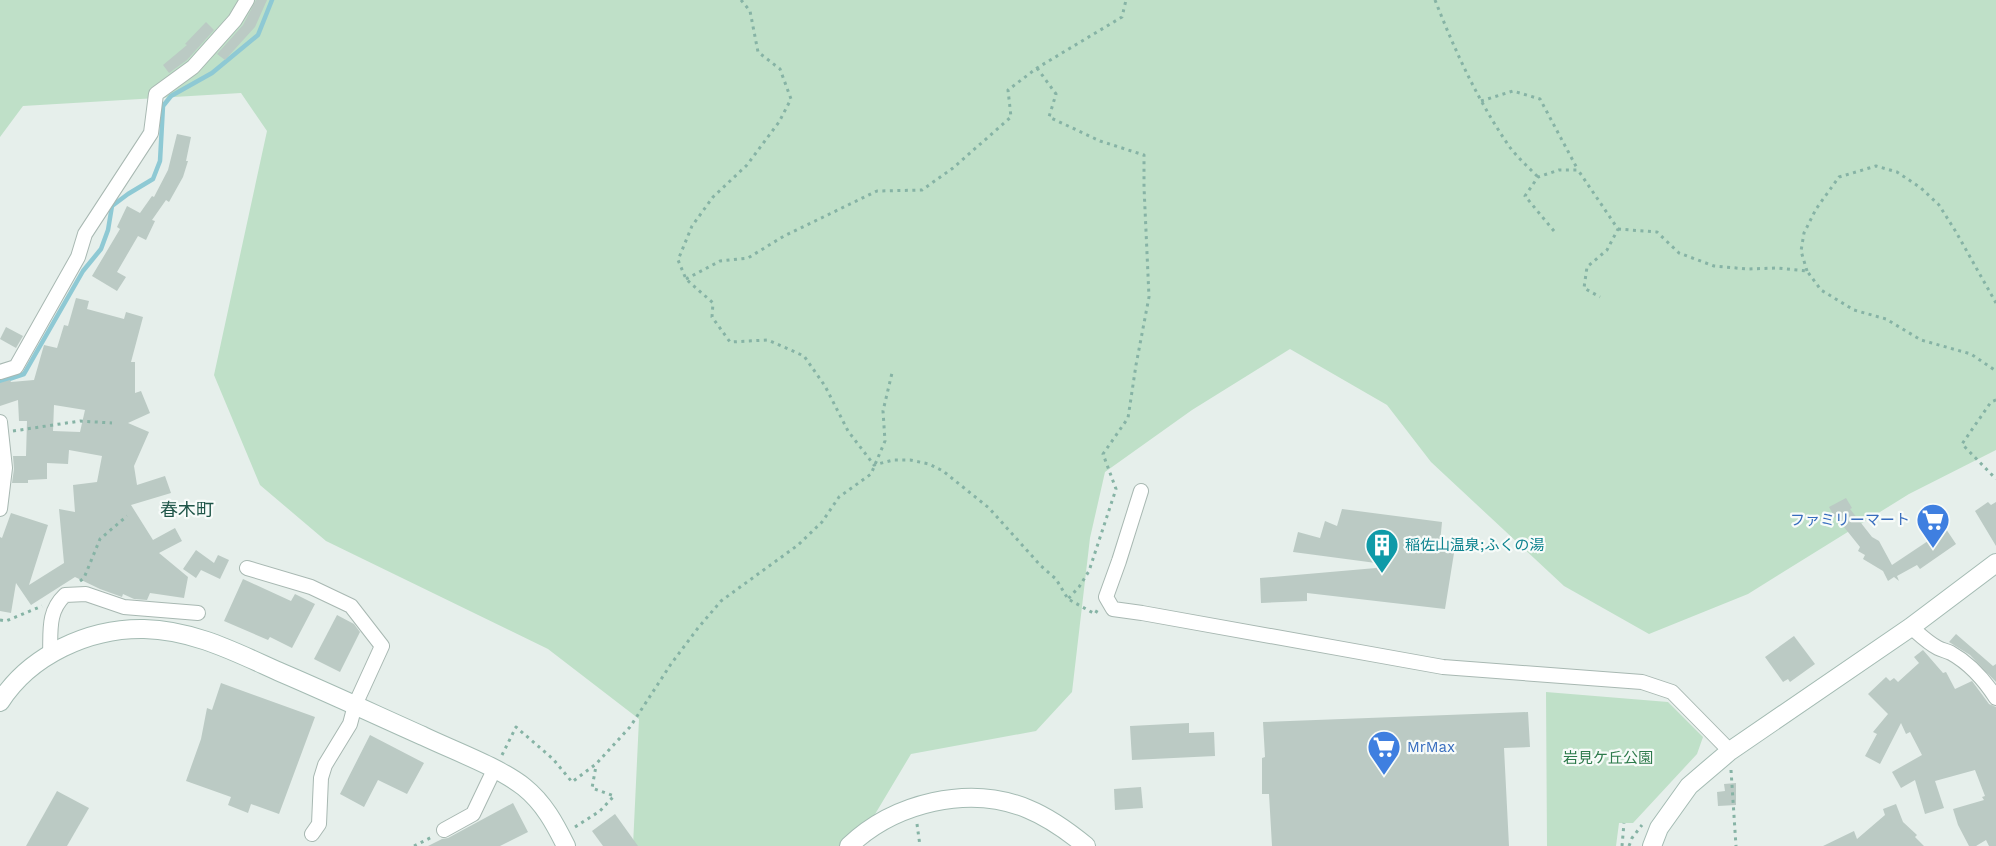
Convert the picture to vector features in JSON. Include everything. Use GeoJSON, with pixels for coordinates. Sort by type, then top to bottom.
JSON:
{"type":"FeatureCollection","features":[{"type":"Feature","properties":{"kind":"street"},"geometry":{"type":"LineString","coordinates":[[0,372],[16,368],[78,257],[85,234],[151,133],[156,94],[193,67],[235,20],[247,0]]}},
{"type":"Feature","properties":{"kind":"street"},"geometry":{"type":"LineString","coordinates":[[0,509],[5,468],[1,427]]}},
{"type":"Feature","properties":{"kind":"street"},"geometry":{"type":"LineString","coordinates":[[1141,491],[1106,597],[1113,609],[1142,612],[1443,667],[1642,682],[1672,692],[1730,752]]}},
{"type":"Feature","properties":{"kind":"street"},"geometry":{"type":"LineString","coordinates":[[1652,846],[1659,828],[1689,786],[1730,752],[1911,627],[1991,567]]}},
{"type":"Feature","properties":{"kind":"street"},"geometry":{"type":"LineString","coordinates":[[247,568],[311,587],[351,606],[382,646],[355,705],[351,724],[325,765],[321,778],[320,824],[312,834]]}},
{"type":"Feature","properties":{"kind":"street"},"geometry":{"type":"LineString","coordinates":[[50,655],[52,617],[56,604],[65,595],[86,594],[124,607],[198,613]]}},
{"type":"Feature","properties":{"kind":"street"},"geometry":{"type":"LineString","coordinates":[[1911,627],[1938,649],[1951,653],[1969,667],[1987,684],[1996,698]]}},
{"type":"Feature","properties":{"kind":"street"},"geometry":{"type":"LineString","coordinates":[[0,702],[8,689],[27,670],[62,647],[117,630],[178,631],[209,641],[355,705],[494,770],[522,786],[537,799],[554,822],[563,841]]}},
{"type":"Feature","properties":{"kind":"street"},"geometry":{"type":"LineString","coordinates":[[444,830],[473,814],[494,770]]}},
{"type":"Feature","properties":{"kind":"street"},"geometry":{"type":"LineString","coordinates":[[849,846],[879,822],[912,807],[957,798],[1014,804],[1043,816],[1086,846]]}},
{"type":"Feature","properties":{"kind":"path"},"geometry":{"type":"LineString","coordinates":[[741,0],[750,11],[758,52],[780,69],[791,99],[779,122],[747,165],[713,196],[692,226],[678,260],[686,279],[713,303],[712,317],[730,342],[768,340],[804,356],[825,386],[848,431],[874,465]]}},
{"type":"Feature","properties":{"kind":"path"},"geometry":{"type":"LineString","coordinates":[[686,279],[720,261],[748,258],[784,236],[877,191],[922,190],[953,168],[1011,117],[1008,90],[1037,68],[1122,17],[1126,0]]}},
{"type":"Feature","properties":{"kind":"path"},"geometry":{"type":"LineString","coordinates":[[1435,0],[1456,54],[1481,101],[1510,148],[1538,177]]}},
{"type":"Feature","properties":{"kind":"path"},"geometry":{"type":"LineString","coordinates":[[1037,68],[1056,94],[1049,117],[1100,141],[1144,155],[1149,297],[1128,418],[1103,454],[1116,489],[1089,572],[1079,588],[1068,599]]}},
{"type":"Feature","properties":{"kind":"path"},"geometry":{"type":"LineString","coordinates":[[1481,101],[1513,91],[1540,99],[1578,170],[1618,229]]}},
{"type":"Feature","properties":{"kind":"path"},"geometry":{"type":"LineString","coordinates":[[1996,303],[1939,206],[1921,188],[1897,172],[1876,166],[1839,177],[1816,209],[1804,233],[1801,251],[1807,271],[1821,290],[1854,310],[1886,319],[1921,340],[1971,354],[1996,370]]}},
{"type":"Feature","properties":{"kind":"path"},"geometry":{"type":"LineString","coordinates":[[1554,231],[1525,196],[1538,177],[1559,170],[1578,170]]}},
{"type":"Feature","properties":{"kind":"path"},"geometry":{"type":"LineString","coordinates":[[1618,229],[1657,232],[1679,253],[1714,266],[1807,271]]}},
{"type":"Feature","properties":{"kind":"path"},"geometry":{"type":"LineString","coordinates":[[1600,297],[1584,288],[1587,267],[1607,250],[1618,229]]}},
{"type":"Feature","properties":{"kind":"path"},"geometry":{"type":"LineString","coordinates":[[494,770],[516,727],[553,759],[572,782],[596,764],[630,727],[671,664],[721,601],[798,545],[822,522],[839,496],[871,474],[885,441],[883,411],[892,373]]}},
{"type":"Feature","properties":{"kind":"path"},"geometry":{"type":"LineString","coordinates":[[1996,400],[1991,402],[1962,444],[1996,479]]}},
{"type":"Feature","properties":{"kind":"path"},"geometry":{"type":"LineString","coordinates":[[1,427],[80,421],[112,423]]}},
{"type":"Feature","properties":{"kind":"path"},"geometry":{"type":"LineString","coordinates":[[874,465],[893,460],[910,460],[929,464],[943,471],[989,508],[1041,566],[1056,579],[1068,599],[1095,614]]}},
{"type":"Feature","properties":{"kind":"path"},"geometry":{"type":"LineString","coordinates":[[0,620],[6,621],[32,611],[65,595],[84,578],[100,539],[127,516]]}},
{"type":"Feature","properties":{"kind":"path"},"geometry":{"type":"LineString","coordinates":[[1730,752],[1736,846]]}},
{"type":"Feature","properties":{"kind":"path"},"geometry":{"type":"LineString","coordinates":[[563,841],[600,811],[614,796],[592,788],[596,764]]}},
{"type":"Feature","properties":{"kind":"path"},"geometry":{"type":"LineString","coordinates":[[912,807],[920,846]]}},
{"type":"Feature","properties":{"kind":"path"},"geometry":{"type":"LineString","coordinates":[[1622,846],[1624,823]]}},
{"type":"Feature","properties":{"kind":"path"},"geometry":{"type":"LineString","coordinates":[[414,846],[418,844],[419,846]]}},
{"type":"Feature","properties":{"kind":"green space"},"geometry":{"type":"Polygon","coordinates":[[[0,0],[1996,0],[1996,450],[1909,494],[1748,594],[1649,634],[1564,586],[1431,462],[1387,405],[1290,349],[1192,410],[1105,472],[1090,538],[1072,692],[1036,731],[911,754],[856,846],[633,846],[639,719],[548,649],[326,541],[260,485],[214,375],[267,131],[241,93],[23,106],[0,137],[0,0]]]}},
{"type":"Feature","properties":{"kind":"green space","name":"岩見ケ丘公園"},"geometry":{"type":"Polygon","coordinates":[[[1546,692],[1668,702],[1703,737],[1697,754],[1633,823],[1619,823],[1616,846],[1547,846],[1546,692]]]}},
{"type":"Feature","properties":{"kind":"building"},"geometry":{"type":"Polygon","coordinates":[[[256,0],[267,0],[255,27],[225,60],[217,54],[243,25],[256,0]]]}},
{"type":"Feature","properties":{"kind":"building"},"geometry":{"type":"Polygon","coordinates":[[[206,22],[214,30],[187,60],[169,73],[163,65],[187,45],[185,44],[206,22]]]}},
{"type":"Feature","properties":{"kind":"building"},"geometry":{"type":"Polygon","coordinates":[[[177,134],[191,137],[183,177],[169,202],[166,200],[152,220],[155,221],[146,240],[138,236],[117,272],[126,277],[117,291],[92,276],[120,229],[117,227],[127,206],[140,213],[152,196],[154,197],[168,170],[177,134]]]}},
{"type":"Feature","properties":{"kind":"building"},"geometry":{"type":"Polygon","coordinates":[[[76,298],[89,301],[87,309],[124,319],[126,312],[143,317],[131,362],[135,362],[135,393],[141,391],[150,413],[128,423],[149,432],[134,466],[137,485],[165,476],[171,493],[131,505],[153,540],[175,528],[182,541],[159,553],[188,577],[184,598],[150,593],[147,600],[134,599],[123,594],[122,597],[75,577],[31,605],[16,583],[11,613],[0,611],[0,537],[2,538],[11,513],[48,525],[29,585],[64,563],[59,509],[75,512],[73,485],[97,482],[102,456],[69,450],[68,464],[47,463],[47,479],[28,480],[28,483],[12,483],[13,456],[26,456],[27,421],[19,421],[18,400],[0,406],[0,383],[10,380],[11,382],[34,380],[44,345],[57,348],[64,325],[68,326],[76,298]],[[54,405],[53,431],[80,432],[85,410],[54,405]]]}},
{"type":"Feature","properties":{"kind":"building"},"geometry":{"type":"Polygon","coordinates":[[[6,327],[23,336],[16,348],[0,339],[6,327]]]}},
{"type":"Feature","properties":{"kind":"building"},"geometry":{"type":"Polygon","coordinates":[[[1846,498],[1852,508],[1850,509],[1872,537],[1879,541],[1892,565],[1946,529],[1956,544],[1920,569],[1917,565],[1897,576],[1899,581],[1894,577],[1888,581],[1883,571],[1863,559],[1865,555],[1858,551],[1860,547],[1835,518],[1829,507],[1846,498]]]}},
{"type":"Feature","properties":{"kind":"building"},"geometry":{"type":"Polygon","coordinates":[[[1988,502],[1991,505],[1996,502],[1996,546],[1975,511],[1988,502]]]}},
{"type":"Feature","properties":{"kind":"building","name":"稲佐山温泉;ふくの湯"},"geometry":{"type":"Polygon","coordinates":[[[1342,509],[1442,522],[1440,543],[1455,547],[1445,609],[1307,593],[1307,601],[1261,603],[1260,578],[1376,568],[1376,563],[1293,552],[1298,532],[1320,538],[1325,521],[1337,526],[1342,509]]]}},
{"type":"Feature","properties":{"kind":"building"},"geometry":{"type":"Polygon","coordinates":[[[196,550],[214,563],[218,555],[229,560],[220,579],[201,570],[196,578],[183,569],[196,550]]]}},
{"type":"Feature","properties":{"kind":"building"},"geometry":{"type":"Polygon","coordinates":[[[243,579],[291,601],[295,594],[315,604],[292,648],[270,637],[268,640],[224,621],[243,579]]]}},
{"type":"Feature","properties":{"kind":"building"},"geometry":{"type":"Polygon","coordinates":[[[337,615],[354,624],[360,632],[340,672],[314,659],[337,615]]]}},
{"type":"Feature","properties":{"kind":"building"},"geometry":{"type":"Polygon","coordinates":[[[1956,634],[1993,666],[1996,664],[1996,682],[1970,655],[1949,642],[1956,634]]]}},
{"type":"Feature","properties":{"kind":"building"},"geometry":{"type":"Polygon","coordinates":[[[1794,636],[1815,664],[1790,682],[1788,679],[1783,682],[1765,657],[1794,636]]]}},
{"type":"Feature","properties":{"kind":"building"},"geometry":{"type":"Polygon","coordinates":[[[1923,650],[1943,673],[1946,672],[1955,689],[1972,681],[1989,704],[1996,707],[1996,846],[1989,846],[1986,840],[1976,846],[1969,846],[1953,809],[1984,800],[1982,797],[1985,796],[1975,770],[1935,781],[1944,808],[1925,814],[1915,780],[1901,788],[1892,772],[1922,755],[1910,732],[1906,734],[1901,723],[1880,764],[1865,756],[1877,734],[1873,732],[1888,714],[1868,694],[1886,677],[1890,681],[1894,678],[1898,682],[1919,663],[1914,657],[1923,650]]]}},
{"type":"Feature","properties":{"kind":"building"},"geometry":{"type":"Polygon","coordinates":[[[221,683],[315,717],[279,814],[251,804],[248,813],[228,805],[231,797],[186,781],[201,739],[207,708],[212,710],[221,683]]]}},
{"type":"Feature","properties":{"kind":"building","name":"MrMax"},"geometry":{"type":"Polygon","coordinates":[[[1528,712],[1530,747],[1504,748],[1509,846],[1272,846],[1269,794],[1262,794],[1262,758],[1265,757],[1263,722],[1528,712]]]}},
{"type":"Feature","properties":{"kind":"building"},"geometry":{"type":"Polygon","coordinates":[[[1189,723],[1189,733],[1214,732],[1215,756],[1132,760],[1130,726],[1189,723]]]}},
{"type":"Feature","properties":{"kind":"building"},"geometry":{"type":"Polygon","coordinates":[[[370,735],[424,763],[407,794],[378,780],[364,807],[340,794],[370,735]]]}},
{"type":"Feature","properties":{"kind":"building"},"geometry":{"type":"Polygon","coordinates":[[[1736,783],[1736,805],[1718,806],[1717,792],[1725,791],[1724,784],[1736,783]]]}},
{"type":"Feature","properties":{"kind":"building"},"geometry":{"type":"Polygon","coordinates":[[[1141,787],[1143,808],[1115,810],[1114,789],[1141,787]]]}},
{"type":"Feature","properties":{"kind":"building"},"geometry":{"type":"Polygon","coordinates":[[[57,791],[89,808],[67,846],[26,846],[57,791]]]}},
{"type":"Feature","properties":{"kind":"building"},"geometry":{"type":"Polygon","coordinates":[[[513,803],[528,832],[500,846],[428,846],[448,838],[513,803]]]}},
{"type":"Feature","properties":{"kind":"building"},"geometry":{"type":"Polygon","coordinates":[[[1896,804],[1903,822],[1917,835],[1915,837],[1924,846],[1823,846],[1854,831],[1857,839],[1885,815],[1883,809],[1896,804]]]}},
{"type":"Feature","properties":{"kind":"building"},"geometry":{"type":"Polygon","coordinates":[[[615,814],[638,846],[603,846],[592,831],[615,814]]]}},
{"type":"Feature","properties":{"kind":"waterway"},"geometry":{"type":"LineString","coordinates":[[0,382],[24,374],[83,271],[101,249],[108,230],[112,206],[153,179],[160,161],[163,106],[171,96],[212,73],[258,35],[272,0]]}},
{"type":"Feature","properties":{"kind":"place","name":"ファミリーマート"},"geometry":{"type":"Point","coordinates":[1933,549]}},
{"type":"Feature","properties":{"kind":"place","name":"稲佐山温泉;ふくの湯"},"geometry":{"type":"Point","coordinates":[1382,574]}},
{"type":"Feature","properties":{"kind":"place","name":"MrMax"},"geometry":{"type":"Point","coordinates":[1384,776]}},
{"type":"Feature","properties":{"kind":"district","name":"春木町"},"geometry":{"type":"Point","coordinates":[187,510]}}]}
